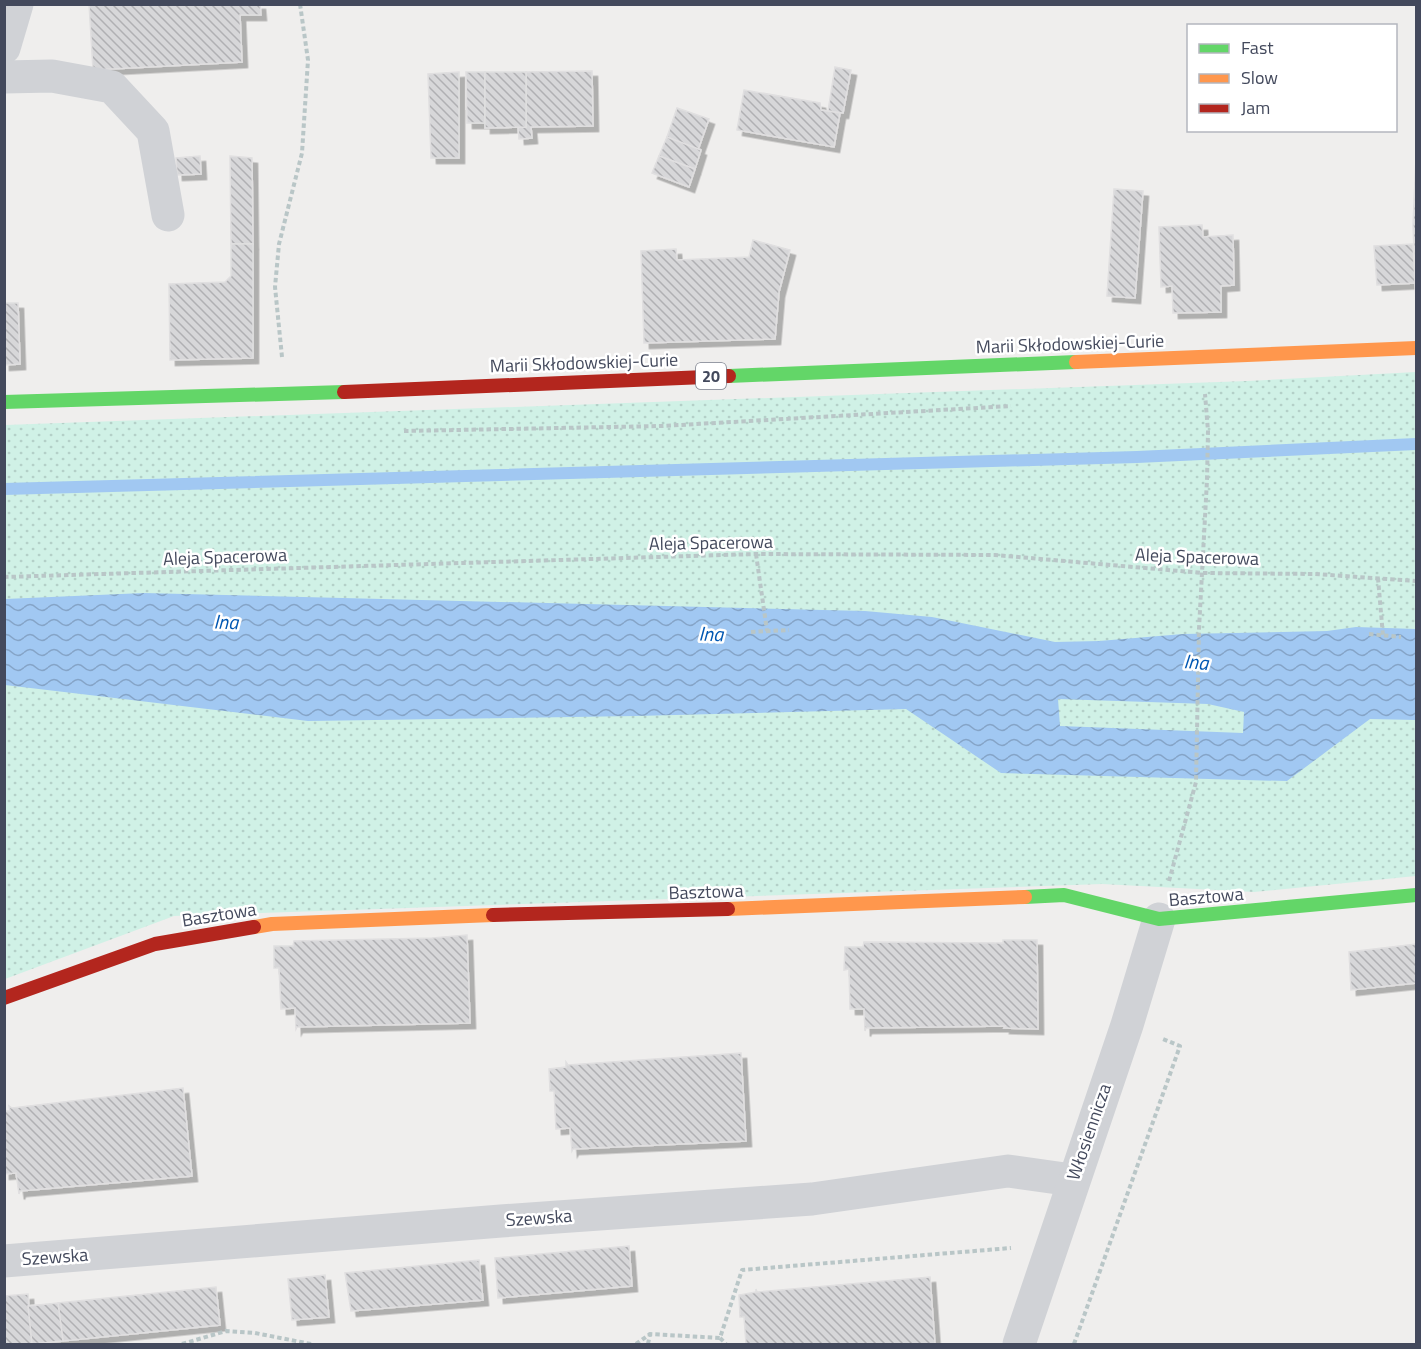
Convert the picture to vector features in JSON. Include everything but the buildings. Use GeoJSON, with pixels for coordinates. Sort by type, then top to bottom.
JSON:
{"type":"FeatureCollection","features":[{"type":"Feature","properties":{"kind":"street"},"geometry":{"type":"LineString","coordinates":[[4,48],[17,4]]}},
{"type":"Feature","properties":{"kind":"street"},"geometry":{"type":"LineString","coordinates":[[4,77],[52,76],[112,87],[153,131],[168,215]]}},
{"type":"Feature","properties":{"kind":"street","name":"Marii Skłodowskiej-Curie"},"geometry":{"type":"LineString","coordinates":[[4,402],[284,394],[1416,348]]}},
{"type":"Feature","properties":{"kind":"street","name":"Basztowa"},"geometry":{"type":"LineString","coordinates":[[4,999],[154,944],[272,924],[478,915],[665,912],[1064,895],[1159,919],[1416,895]]}},
{"type":"Feature","properties":{"kind":"street","name":"Włosiennicza"},"geometry":{"type":"LineString","coordinates":[[1019,1344],[1072,1180],[1127,1025],[1159,919]]}},
{"type":"Feature","properties":{"kind":"street","name":"Szewska"},"geometry":{"type":"LineString","coordinates":[[4,1261],[501,1221],[812,1199],[1008,1170],[1072,1180]]}},
{"type":"Feature","properties":{"kind":"path"},"geometry":{"type":"LineString","coordinates":[[284,394],[275,287],[279,244],[302,153],[308,60],[300,4]]}},
{"type":"Feature","properties":{"kind":"path"},"geometry":{"type":"LineString","coordinates":[[1159,919],[1196,782],[1199,629],[1208,431]]}},
{"type":"Feature","properties":{"kind":"path"},"geometry":{"type":"LineString","coordinates":[[756,554],[766,631]]}},
{"type":"Feature","properties":{"kind":"path","name":"Aleja Spacerowa"},"geometry":{"type":"LineString","coordinates":[[4,577],[756,554],[995,555],[1203,573],[1315,574],[1416,581]]}},
{"type":"Feature","properties":{"kind":"path"},"geometry":{"type":"LineString","coordinates":[[1378,578],[1383,636]]}},
{"type":"Feature","properties":{"kind":"path"},"geometry":{"type":"LineString","coordinates":[[751,632],[789,630]]}},
{"type":"Feature","properties":{"kind":"path"},"geometry":{"type":"LineString","coordinates":[[1369,634],[1401,637]]}},
{"type":"Feature","properties":{"kind":"path"},"geometry":{"type":"LineString","coordinates":[[1074,1344],[1180,1046],[1158,1037]]}},
{"type":"Feature","properties":{"kind":"path"},"geometry":{"type":"LineString","coordinates":[[720,1338],[742,1270],[1015,1248]]}},
{"type":"Feature","properties":{"kind":"path"},"geometry":{"type":"LineString","coordinates":[[182,1344],[226,1331],[255,1333],[311,1344]]}},
{"type":"Feature","properties":{"kind":"path"},"geometry":{"type":"LineString","coordinates":[[648,1344],[650,1334]]}},
{"type":"Feature","properties":{"kind":"path"},"geometry":{"type":"LineString","coordinates":[[636,1344],[650,1334],[720,1338],[726,1344]]}},
{"type":"Feature","properties":{"kind":"green space"},"geometry":{"type":"Polygon","coordinates":[[[1416,372],[1416,876],[1254,892],[1102,884],[174,916],[5,979],[5,425],[1247,381],[1416,372]]]}},
{"type":"Feature","properties":{"kind":"water","name":"Ina"},"geometry":{"type":"Polygon","coordinates":[[[144,593],[865,611],[932,617],[1055,642],[1183,634],[1327,631],[1356,627],[1416,629],[1416,720],[1370,719],[1287,781],[1001,773],[906,709],[308,721],[5,685],[5,599],[144,593]],[[1058,699],[1060,726],[1243,733],[1244,712],[1208,704],[1058,699]]]}},
{"type":"Feature","properties":{"kind":"waterway"},"geometry":{"type":"LineString","coordinates":[[4,489],[1137,457],[1416,444]]}},
{"type":"Feature","properties":{"kind":"traffic: fast"},"geometry":{"type":"LineString","coordinates":[[729,376],[1076,362]]}},
{"type":"Feature","properties":{"kind":"traffic: fast"},"geometry":{"type":"LineString","coordinates":[[4,402],[344,392]]}},
{"type":"Feature","properties":{"kind":"traffic: fast"},"geometry":{"type":"LineString","coordinates":[[1025,897],[1064,895],[1159,919],[1416,895]]}},
{"type":"Feature","properties":{"kind":"traffic: slow"},"geometry":{"type":"LineString","coordinates":[[1076,362],[1416,348]]}},
{"type":"Feature","properties":{"kind":"traffic: slow"},"geometry":{"type":"LineString","coordinates":[[728,909],[1025,897]]}},
{"type":"Feature","properties":{"kind":"traffic: slow"},"geometry":{"type":"LineString","coordinates":[[254,927],[272,924],[493,915]]}},
{"type":"Feature","properties":{"kind":"traffic: jam"},"geometry":{"type":"LineString","coordinates":[[344,392],[729,376]]}},
{"type":"Feature","properties":{"kind":"traffic: jam"},"geometry":{"type":"LineString","coordinates":[[493,915],[728,909]]}},
{"type":"Feature","properties":{"kind":"traffic: jam"},"geometry":{"type":"LineString","coordinates":[[4,998],[155,944],[254,927]]}}]}
